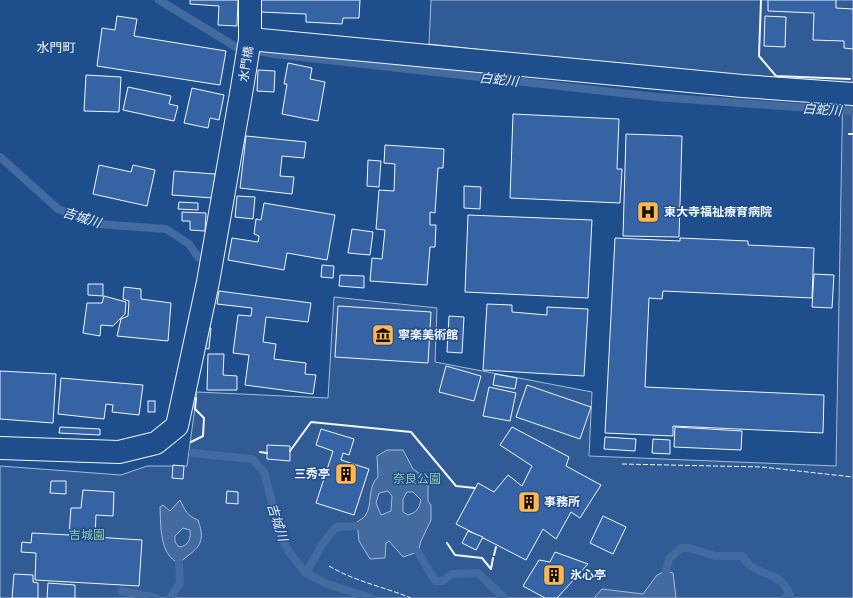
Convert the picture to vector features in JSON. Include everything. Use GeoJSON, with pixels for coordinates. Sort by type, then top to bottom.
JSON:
{"type":"FeatureCollection","features":[{"type":"Feature","properties":{"kind":"street","name":"水門橋"},"geometry":{"type":"LineString","coordinates":[[0,448],[119,452],[156,442],[177,426],[208,282],[242,88],[250,39],[250,0]]}},
{"type":"Feature","properties":{"kind":"street"},"geometry":{"type":"LineString","coordinates":[[250,39],[726,85],[853,94]]}},
{"type":"Feature","properties":{"kind":"green space","name":"奈良公園"},"geometry":{"type":"Polygon","coordinates":[[[431,0],[853,0],[853,598],[0,598],[0,466],[121,475],[147,466],[187,466],[197,392],[328,398],[334,297],[437,308],[435,362],[592,392],[589,456],[836,466],[843,82],[733,77],[429,44],[431,0]]]}},
{"type":"Feature","properties":{"kind":"shaded area"},"geometry":{"type":"Polygon","coordinates":[[[387,450],[403,450],[413,469],[428,480],[428,501],[431,505],[431,520],[421,541],[418,552],[403,557],[389,541],[386,543],[385,558],[370,559],[359,541],[357,522],[365,516],[369,507],[372,485],[378,477],[377,456],[387,450]],[[388,491],[379,493],[376,503],[381,515],[391,511],[392,496],[388,491]],[[407,492],[403,499],[403,512],[408,515],[417,510],[421,500],[413,492],[407,492]]]}},
{"type":"Feature","properties":{"kind":"shaded area"},"geometry":{"type":"Polygon","coordinates":[[[180,500],[189,515],[198,520],[201,528],[201,541],[199,545],[179,563],[172,559],[164,547],[162,539],[160,507],[163,505],[170,511],[180,500]],[[183,528],[175,536],[175,542],[179,547],[185,545],[189,541],[190,530],[183,528]]]}},
{"type":"Feature","properties":{"kind":"shaded area"},"geometry":{"type":"Polygon","coordinates":[[[666,571],[673,573],[676,598],[594,598],[602,589],[643,594],[657,575],[666,571]]]}},
{"type":"Feature","properties":{"kind":"building"},"geometry":{"type":"Polygon","coordinates":[[[190,0],[238,0],[237,26],[218,25],[219,6],[190,4],[190,0]]]}},
{"type":"Feature","properties":{"kind":"building"},"geometry":{"type":"Polygon","coordinates":[[[261,0],[360,0],[359,18],[343,18],[342,24],[306,22],[306,14],[260,12],[261,0]]]}},
{"type":"Feature","properties":{"kind":"building"},"geometry":{"type":"Polygon","coordinates":[[[768,0],[836,0],[836,8],[853,9],[853,49],[844,48],[844,41],[813,40],[814,13],[768,11],[768,0]]]}},
{"type":"Feature","properties":{"kind":"building"},"geometry":{"type":"Polygon","coordinates":[[[117,16],[137,19],[134,36],[226,51],[220,85],[97,66],[102,28],[115,30],[117,16]]]}},
{"type":"Feature","properties":{"kind":"building"},"geometry":{"type":"Polygon","coordinates":[[[765,16],[786,17],[785,47],[764,46],[765,16]]]}},
{"type":"Feature","properties":{"kind":"building"},"geometry":{"type":"Polygon","coordinates":[[[288,63],[312,68],[310,79],[325,82],[318,121],[282,114],[287,84],[284,84],[288,63]]]}},
{"type":"Feature","properties":{"kind":"building"},"geometry":{"type":"Polygon","coordinates":[[[258,70],[275,71],[274,92],[257,91],[258,70]]]}},
{"type":"Feature","properties":{"kind":"building"},"geometry":{"type":"Polygon","coordinates":[[[86,75],[121,77],[119,112],[84,111],[86,75]]]}},
{"type":"Feature","properties":{"kind":"building"},"geometry":{"type":"Polygon","coordinates":[[[128,87],[171,96],[169,104],[178,106],[174,121],[123,110],[128,87]]]}},
{"type":"Feature","properties":{"kind":"building"},"geometry":{"type":"Polygon","coordinates":[[[192,88],[224,95],[219,120],[210,118],[208,128],[184,123],[192,88]]]}},
{"type":"Feature","properties":{"kind":"building"},"geometry":{"type":"Polygon","coordinates":[[[513,114],[619,119],[617,169],[622,169],[620,203],[510,198],[513,114]]]}},
{"type":"Feature","properties":{"kind":"building"},"geometry":{"type":"Polygon","coordinates":[[[626,134],[682,136],[679,237],[623,236],[626,134]]]}},
{"type":"Feature","properties":{"kind":"building"},"geometry":{"type":"Polygon","coordinates":[[[246,136],[306,142],[304,158],[282,156],[280,176],[294,177],[292,194],[240,188],[246,136]]]}},
{"type":"Feature","properties":{"kind":"building"},"geometry":{"type":"Polygon","coordinates":[[[385,145],[444,149],[443,168],[438,168],[435,213],[430,212],[430,225],[436,225],[435,247],[430,247],[427,285],[370,281],[372,258],[382,259],[385,230],[376,229],[379,190],[394,191],[395,164],[384,163],[385,145]]]}},
{"type":"Feature","properties":{"kind":"building"},"geometry":{"type":"Polygon","coordinates":[[[368,160],[381,161],[379,187],[367,186],[368,160]]]}},
{"type":"Feature","properties":{"kind":"building"},"geometry":{"type":"Polygon","coordinates":[[[99,165],[131,172],[133,165],[155,170],[147,206],[93,194],[99,165]]]}},
{"type":"Feature","properties":{"kind":"building"},"geometry":{"type":"Polygon","coordinates":[[[174,171],[215,174],[213,198],[172,195],[174,171]]]}},
{"type":"Feature","properties":{"kind":"building"},"geometry":{"type":"Polygon","coordinates":[[[464,186],[481,187],[480,209],[464,208],[464,186]]]}},
{"type":"Feature","properties":{"kind":"building"},"geometry":{"type":"Polygon","coordinates":[[[237,196],[255,197],[253,219],[235,217],[237,196]]]}},
{"type":"Feature","properties":{"kind":"building"},"geometry":{"type":"Polygon","coordinates":[[[179,202],[198,203],[198,210],[178,209],[179,202]]]}},
{"type":"Feature","properties":{"kind":"building"},"geometry":{"type":"Polygon","coordinates":[[[264,203],[335,215],[327,260],[287,253],[284,270],[228,260],[232,238],[258,242],[259,236],[254,234],[256,219],[261,220],[264,203]]]}},
{"type":"Feature","properties":{"kind":"building"},"geometry":{"type":"Polygon","coordinates":[[[182,212],[206,213],[205,231],[190,230],[190,221],[182,221],[182,212]]]}},
{"type":"Feature","properties":{"kind":"building"},"geometry":{"type":"Polygon","coordinates":[[[468,215],[592,220],[588,298],[465,292],[468,215]]]}},
{"type":"Feature","properties":{"kind":"building"},"geometry":{"type":"Polygon","coordinates":[[[352,229],[373,232],[370,255],[348,253],[352,229]]]}},
{"type":"Feature","properties":{"kind":"building"},"geometry":{"type":"Polygon","coordinates":[[[615,238],[680,241],[680,238],[748,241],[748,245],[814,248],[812,298],[663,291],[662,299],[649,298],[645,387],[824,395],[823,433],[673,426],[673,436],[605,433],[615,238]]]}},
{"type":"Feature","properties":{"kind":"building"},"geometry":{"type":"Polygon","coordinates":[[[322,265],[334,266],[333,278],[321,277],[322,265]]]}},
{"type":"Feature","properties":{"kind":"building"},"geometry":{"type":"Polygon","coordinates":[[[814,274],[834,275],[832,308],[812,307],[814,274]]]}},
{"type":"Feature","properties":{"kind":"building"},"geometry":{"type":"Polygon","coordinates":[[[340,275],[364,276],[364,288],[339,286],[340,275]]]}},
{"type":"Feature","properties":{"kind":"building"},"geometry":{"type":"Polygon","coordinates":[[[88,284],[103,284],[103,296],[88,295],[88,284]]]}},
{"type":"Feature","properties":{"kind":"building"},"geometry":{"type":"Polygon","coordinates":[[[124,287],[141,289],[141,299],[171,303],[168,341],[117,336],[121,319],[128,316],[129,301],[123,299],[124,287]]]}},
{"type":"Feature","properties":{"kind":"building"},"geometry":{"type":"Polygon","coordinates":[[[219,291],[311,303],[308,322],[266,317],[263,342],[276,344],[274,359],[306,363],[305,374],[316,375],[313,394],[245,385],[249,355],[233,353],[238,315],[251,316],[252,308],[217,304],[219,291]]]}},
{"type":"Feature","properties":{"kind":"building"},"geometry":{"type":"Polygon","coordinates":[[[104,296],[126,302],[125,314],[113,326],[101,325],[100,336],[83,333],[87,303],[102,303],[104,296]]]}},
{"type":"Feature","properties":{"kind":"building"},"geometry":{"type":"Polygon","coordinates":[[[487,304],[512,305],[512,312],[547,315],[547,307],[588,309],[584,376],[483,370],[487,304]]]}},
{"type":"Feature","properties":{"kind":"building","name":"寧楽美術館"},"geometry":{"type":"Polygon","coordinates":[[[338,306],[431,312],[428,363],[335,357],[338,306]]]}},
{"type":"Feature","properties":{"kind":"building"},"geometry":{"type":"Polygon","coordinates":[[[449,316],[464,317],[462,353],[447,352],[449,316]]]}},
{"type":"Feature","properties":{"kind":"building"},"geometry":{"type":"Polygon","coordinates":[[[202,327],[211,328],[209,349],[201,348],[202,327]]]}},
{"type":"Feature","properties":{"kind":"building"},"geometry":{"type":"Polygon","coordinates":[[[208,354],[224,354],[223,375],[237,376],[237,390],[207,390],[208,354]]]}},
{"type":"Feature","properties":{"kind":"building"},"geometry":{"type":"Polygon","coordinates":[[[446,366],[481,376],[474,401],[439,392],[446,366]]]}},
{"type":"Feature","properties":{"kind":"building"},"geometry":{"type":"Polygon","coordinates":[[[0,371],[56,374],[53,423],[0,419],[0,371]]]}},
{"type":"Feature","properties":{"kind":"building"},"geometry":{"type":"Polygon","coordinates":[[[495,374],[517,378],[515,389],[493,385],[495,374]]]}},
{"type":"Feature","properties":{"kind":"building"},"geometry":{"type":"Polygon","coordinates":[[[61,378],[143,385],[139,415],[112,412],[113,405],[106,404],[104,419],[58,414],[61,378]]]}},
{"type":"Feature","properties":{"kind":"building"},"geometry":{"type":"Polygon","coordinates":[[[527,385],[591,407],[580,439],[516,417],[527,385]]]}},
{"type":"Feature","properties":{"kind":"building"},"geometry":{"type":"Polygon","coordinates":[[[489,387],[516,393],[510,421],[483,416],[489,387]]]}},
{"type":"Feature","properties":{"kind":"building"},"geometry":{"type":"Polygon","coordinates":[[[148,401],[155,401],[155,412],[148,412],[148,401]]]}},
{"type":"Feature","properties":{"kind":"building"},"geometry":{"type":"Polygon","coordinates":[[[60,427],[100,429],[100,435],[59,433],[60,427]]]}},
{"type":"Feature","properties":{"kind":"building","name":"事務所"},"geometry":{"type":"Polygon","coordinates":[[[512,427],[569,457],[566,466],[601,485],[580,518],[571,512],[556,539],[543,529],[526,560],[456,524],[478,483],[494,492],[508,475],[522,486],[532,466],[500,445],[512,427]]]}},
{"type":"Feature","properties":{"kind":"building"},"geometry":{"type":"Polygon","coordinates":[[[675,427],[742,431],[741,450],[674,447],[675,427]]]}},
{"type":"Feature","properties":{"kind":"building","name":"三秀亭"},"geometry":{"type":"Polygon","coordinates":[[[321,429],[354,439],[349,455],[343,453],[341,460],[369,469],[354,515],[316,503],[333,451],[316,445],[321,429]]]}},
{"type":"Feature","properties":{"kind":"building"},"geometry":{"type":"Polygon","coordinates":[[[605,437],[636,439],[635,451],[604,449],[605,437]]]}},
{"type":"Feature","properties":{"kind":"building"},"geometry":{"type":"Polygon","coordinates":[[[653,439],[670,440],[670,454],[652,453],[653,439]]]}},
{"type":"Feature","properties":{"kind":"building"},"geometry":{"type":"Polygon","coordinates":[[[267,445],[290,446],[290,461],[267,459],[267,445]]]}},
{"type":"Feature","properties":{"kind":"building"},"geometry":{"type":"Polygon","coordinates":[[[173,465],[184,466],[183,479],[172,478],[173,465]]]}},
{"type":"Feature","properties":{"kind":"building"},"geometry":{"type":"Polygon","coordinates":[[[51,481],[66,481],[66,494],[50,493],[51,481]]]}},
{"type":"Feature","properties":{"kind":"building"},"geometry":{"type":"Polygon","coordinates":[[[83,490],[114,492],[113,516],[96,515],[95,537],[142,540],[139,586],[35,580],[36,553],[21,552],[22,542],[31,543],[32,533],[69,535],[71,508],[81,508],[83,490]]]}},
{"type":"Feature","properties":{"kind":"building"},"geometry":{"type":"Polygon","coordinates":[[[227,491],[238,492],[238,504],[226,503],[227,491]]]}},
{"type":"Feature","properties":{"kind":"building"},"geometry":{"type":"Polygon","coordinates":[[[603,516],[626,527],[613,554],[590,543],[603,516]]]}},
{"type":"Feature","properties":{"kind":"building"},"geometry":{"type":"Polygon","coordinates":[[[468,531],[483,537],[476,550],[462,543],[468,531]]]}},
{"type":"Feature","properties":{"kind":"building","name":"氷心亭"},"geometry":{"type":"Polygon","coordinates":[[[555,552],[588,564],[557,598],[545,598],[523,586],[539,560],[550,562],[555,552]]]}},
{"type":"Feature","properties":{"kind":"building"},"geometry":{"type":"Polygon","coordinates":[[[14,574],[33,575],[33,582],[38,583],[38,598],[12,598],[14,574]]]}},
{"type":"Feature","properties":{"kind":"building"},"geometry":{"type":"Polygon","coordinates":[[[48,583],[75,585],[75,598],[47,598],[48,583]]]}},
{"type":"Feature","properties":{"kind":"waterway","name":"白蛇川"},"geometry":{"type":"LineString","coordinates":[[159,0],[236,47],[274,54],[657,97],[853,111]]}},
{"type":"Feature","properties":{"kind":"waterway","name":"吉城川"},"geometry":{"type":"LineString","coordinates":[[0,157],[58,209],[98,224],[166,229],[189,244],[198,257]]}},
{"type":"Feature","properties":{"kind":"waterway","name":"吉城川"},"geometry":{"type":"LineString","coordinates":[[193,453],[252,459],[264,472],[281,537],[289,552],[306,573],[327,584],[371,598]]}},
{"type":"Feature","properties":{"kind":"waterway"},"geometry":{"type":"LineString","coordinates":[[306,573],[323,543],[336,527],[357,526]]}},
{"type":"Feature","properties":{"kind":"waterway"},"geometry":{"type":"LineString","coordinates":[[666,571],[669,559],[681,548],[689,548],[715,556],[742,556],[757,570],[777,578],[786,587],[790,595],[785,598]]}},
{"type":"Feature","properties":{"kind":"waterway"},"geometry":{"type":"LineString","coordinates":[[418,552],[435,581],[442,581],[452,574],[478,573],[504,598]]}},
{"type":"Feature","properties":{"kind":"waterway"},"geometry":{"type":"LineString","coordinates":[[170,598],[180,583],[179,563]]}},
{"type":"Feature","properties":{"kind":"waterway"},"geometry":{"type":"LineString","coordinates":[[122,591],[156,598]]}},
{"type":"Feature","properties":{"kind":"fence"},"geometry":{"type":"LineString","coordinates":[[622,464],[762,467],[853,477]]}},
{"type":"Feature","properties":{"kind":"fence"},"geometry":{"type":"LineString","coordinates":[[329,566],[359,580],[411,598]]}},
{"type":"Feature","properties":{"kind":"wall"},"geometry":{"type":"LineString","coordinates":[[761,0],[759,56],[776,76],[850,79]]}},
{"type":"Feature","properties":{"kind":"wall"},"geometry":{"type":"LineString","coordinates":[[191,442],[203,436],[204,418],[195,409],[196,398]]}},
{"type":"Feature","properties":{"kind":"wall"},"geometry":{"type":"LineString","coordinates":[[290,451],[311,422],[411,432],[456,486],[475,488]]}},
{"type":"Feature","properties":{"kind":"wall"},"geometry":{"type":"LineString","coordinates":[[260,452],[267,453]]}},
{"type":"Feature","properties":{"kind":"wall"},"geometry":{"type":"LineString","coordinates":[[447,543],[455,555],[482,558],[491,569],[493,558]]}},
{"type":"Feature","properties":{"kind":"wall"},"geometry":{"type":"LineString","coordinates":[[494,555],[496,547]]}},
{"type":"Feature","properties":{"kind":"place","name":"東大寺福祉療育病院"},"geometry":{"type":"Point","coordinates":[648,212]}},
{"type":"Feature","properties":{"kind":"place","name":"寧楽美術館"},"geometry":{"type":"Point","coordinates":[383,335]}},
{"type":"Feature","properties":{"kind":"place","name":"三秀亭"},"geometry":{"type":"Point","coordinates":[346,474]}},
{"type":"Feature","properties":{"kind":"place","name":"事務所"},"geometry":{"type":"Point","coordinates":[529,502]}},
{"type":"Feature","properties":{"kind":"place","name":"氷心亭"},"geometry":{"type":"Point","coordinates":[554,575]}},
{"type":"Feature","properties":{"kind":"district","name":"水門町"},"geometry":{"type":"Point","coordinates":[56,47]}},
{"type":"Feature","properties":{"kind":"park label","name":"吉城園"},"geometry":{"type":"Point","coordinates":[87,535]}}]}
